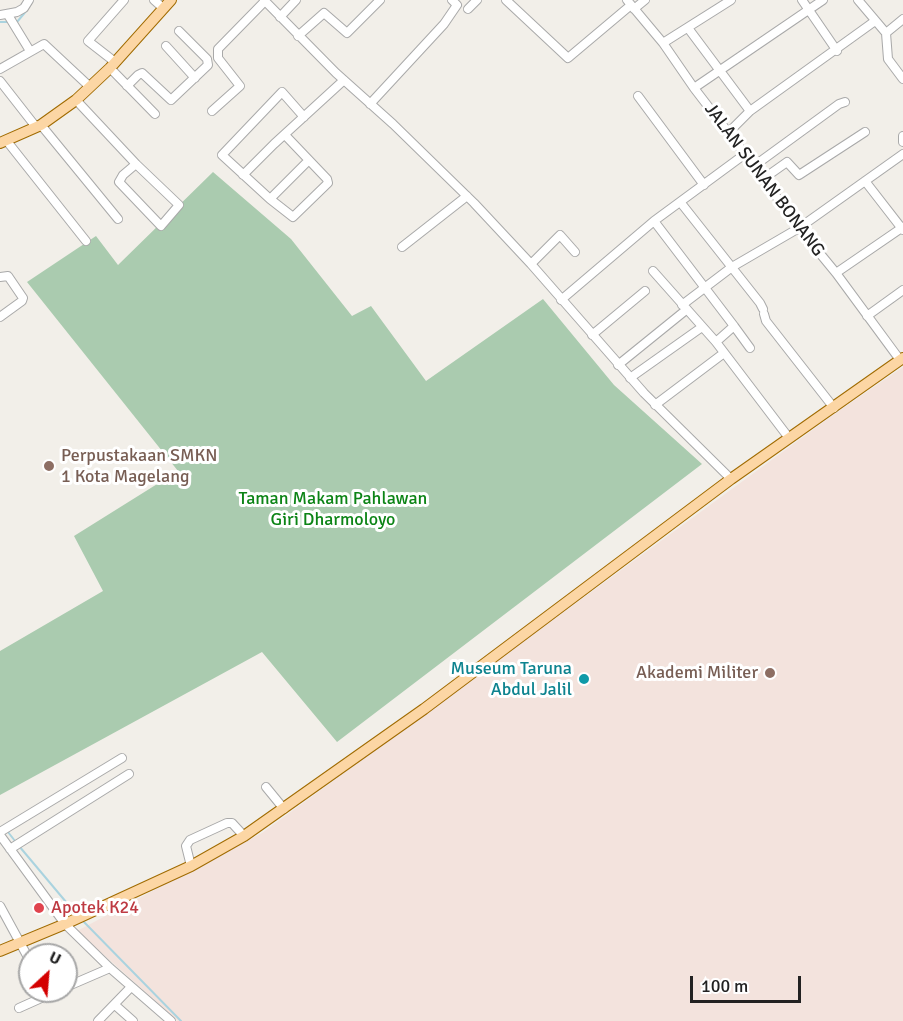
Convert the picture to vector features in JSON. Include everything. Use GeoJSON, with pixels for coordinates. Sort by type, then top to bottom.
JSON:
{"type":"FeatureCollection","features":[{"type":"Feature","properties":{"kind":"main road"},"geometry":{"type":"LineString","coordinates":[[3,142],[39,126],[76,100],[112,65],[167,4]]}},
{"type":"Feature","properties":{"kind":"main road"},"geometry":{"type":"LineString","coordinates":[[0,951],[191,866],[244,836],[442,696],[593,580],[731,479],[902,359]]}},
{"type":"Feature","properties":{"kind":"street"},"geometry":{"type":"LineString","coordinates":[[29,0],[24,8],[4,15],[30,51]]}},
{"type":"Feature","properties":{"kind":"street"},"geometry":{"type":"LineString","coordinates":[[124,0],[88,41],[155,114]]}},
{"type":"Feature","properties":{"kind":"street"},"geometry":{"type":"LineString","coordinates":[[154,0],[167,4]]}},
{"type":"Feature","properties":{"kind":"street"},"geometry":{"type":"LineString","coordinates":[[280,17],[296,0]]}},
{"type":"Feature","properties":{"kind":"street"},"geometry":{"type":"LineString","coordinates":[[298,36],[324,13],[347,33],[380,0]]}},
{"type":"Feature","properties":{"kind":"street"},"geometry":{"type":"LineString","coordinates":[[370,104],[444,24],[457,5],[452,0]]}},
{"type":"Feature","properties":{"kind":"street"},"geometry":{"type":"LineString","coordinates":[[468,9],[477,0]]}},
{"type":"Feature","properties":{"kind":"street"},"geometry":{"type":"LineString","coordinates":[[506,0],[568,58],[631,4],[645,0]]}},
{"type":"Feature","properties":{"kind":"street"},"geometry":{"type":"LineString","coordinates":[[663,43],[731,0]]}},
{"type":"Feature","properties":{"kind":"street"},"geometry":{"type":"LineString","coordinates":[[802,0],[837,51]]}},
{"type":"Feature","properties":{"kind":"street"},"geometry":{"type":"LineString","coordinates":[[694,88],[823,0]]}},
{"type":"Feature","properties":{"kind":"street"},"geometry":{"type":"LineString","coordinates":[[858,0],[886,33],[888,59],[903,79]]}},
{"type":"Feature","properties":{"kind":"street"},"geometry":{"type":"LineString","coordinates":[[212,111],[240,86],[240,83],[218,58],[218,50],[264,1],[344,81],[393,124],[467,196],[531,264],[655,405],[731,479]]}},
{"type":"Feature","properties":{"kind":"street","name":"JALAN SUNAN BONANG"},"geometry":{"type":"LineString","coordinates":[[631,4],[663,43],[799,228],[902,359]]}},
{"type":"Feature","properties":{"kind":"street"},"geometry":{"type":"LineString","coordinates":[[729,132],[750,111],[837,51],[875,21]]}},
{"type":"Feature","properties":{"kind":"street"},"geometry":{"type":"LineString","coordinates":[[886,33],[902,22]]}},
{"type":"Feature","properties":{"kind":"street"},"geometry":{"type":"LineString","coordinates":[[688,28],[750,111]]}},
{"type":"Feature","properties":{"kind":"street"},"geometry":{"type":"LineString","coordinates":[[127,86],[142,73],[171,100],[208,65],[209,62],[179,31]]}},
{"type":"Feature","properties":{"kind":"street"},"geometry":{"type":"LineString","coordinates":[[0,68],[45,44],[90,87]]}},
{"type":"Feature","properties":{"kind":"street"},"geometry":{"type":"LineString","coordinates":[[166,46],[195,78]]}},
{"type":"Feature","properties":{"kind":"street"},"geometry":{"type":"LineString","coordinates":[[0,81],[118,219]]}},
{"type":"Feature","properties":{"kind":"street"},"geometry":{"type":"LineString","coordinates":[[243,175],[344,81]]}},
{"type":"Feature","properties":{"kind":"street"},"geometry":{"type":"LineString","coordinates":[[285,135],[327,179],[326,187],[293,217],[222,156],[223,152],[282,92],[304,117]]}},
{"type":"Feature","properties":{"kind":"street"},"geometry":{"type":"LineString","coordinates":[[638,96],[704,185]]}},
{"type":"Feature","properties":{"kind":"street"},"geometry":{"type":"LineString","coordinates":[[76,100],[136,164],[179,205],[161,226],[119,182],[123,175],[136,164]]}},
{"type":"Feature","properties":{"kind":"street"},"geometry":{"type":"LineString","coordinates":[[754,166],[839,104],[845,102]]}},
{"type":"Feature","properties":{"kind":"street"},"geometry":{"type":"LineString","coordinates":[[763,178],[787,162],[799,176],[865,132]]}},
{"type":"Feature","properties":{"kind":"street"},"geometry":{"type":"LineString","coordinates":[[903,136],[903,142]]}},
{"type":"Feature","properties":{"kind":"street"},"geometry":{"type":"LineString","coordinates":[[3,142],[86,241]]}},
{"type":"Feature","properties":{"kind":"street"},"geometry":{"type":"LineString","coordinates":[[561,300],[654,221],[745,154]]}},
{"type":"Feature","properties":{"kind":"street"},"geometry":{"type":"LineString","coordinates":[[618,365],[732,267],[799,228],[903,154]]}},
{"type":"Feature","properties":{"kind":"street"},"geometry":{"type":"LineString","coordinates":[[270,199],[309,160]]}},
{"type":"Feature","properties":{"kind":"street"},"geometry":{"type":"LineString","coordinates":[[836,273],[902,229],[865,181]]}},
{"type":"Feature","properties":{"kind":"street"},"geometry":{"type":"LineString","coordinates":[[402,247],[467,196]]}},
{"type":"Feature","properties":{"kind":"street"},"geometry":{"type":"LineString","coordinates":[[681,203],[732,267],[763,311],[766,321],[834,408]]}},
{"type":"Feature","properties":{"kind":"street"},"geometry":{"type":"LineString","coordinates":[[654,221],[750,348]]}},
{"type":"Feature","properties":{"kind":"street"},"geometry":{"type":"LineString","coordinates":[[531,264],[560,236],[575,252]]}},
{"type":"Feature","properties":{"kind":"street"},"geometry":{"type":"LineString","coordinates":[[653,271],[716,342],[789,438]]}},
{"type":"Feature","properties":{"kind":"street"},"geometry":{"type":"LineString","coordinates":[[0,277],[8,276],[23,300],[0,317]]}},
{"type":"Feature","properties":{"kind":"street"},"geometry":{"type":"LineString","coordinates":[[867,316],[903,290]]}},
{"type":"Feature","properties":{"kind":"street"},"geometry":{"type":"LineString","coordinates":[[592,336],[645,291]]}},
{"type":"Feature","properties":{"kind":"street"},"geometry":{"type":"LineString","coordinates":[[716,342],[734,326]]}},
{"type":"Feature","properties":{"kind":"street"},"geometry":{"type":"LineString","coordinates":[[630,378],[702,327]]}},
{"type":"Feature","properties":{"kind":"street"},"geometry":{"type":"LineString","coordinates":[[655,405],[724,353]]}},
{"type":"Feature","properties":{"kind":"street"},"geometry":{"type":"LineString","coordinates":[[122,758],[2,832],[110,968],[171,1021]]}},
{"type":"Feature","properties":{"kind":"street"},"geometry":{"type":"LineString","coordinates":[[15,846],[129,774]]}},
{"type":"Feature","properties":{"kind":"street"},"geometry":{"type":"LineString","coordinates":[[266,787],[284,809]]}},
{"type":"Feature","properties":{"kind":"street"},"geometry":{"type":"LineString","coordinates":[[191,866],[186,846],[190,840],[229,822],[235,825],[244,836]]}},
{"type":"Feature","properties":{"kind":"street"},"geometry":{"type":"LineString","coordinates":[[0,906],[20,942]]}},
{"type":"Feature","properties":{"kind":"street"},"geometry":{"type":"LineString","coordinates":[[78,982],[110,968]]}},
{"type":"Feature","properties":{"kind":"street"},"geometry":{"type":"LineString","coordinates":[[98,1021],[131,987]]}},
{"type":"Feature","properties":{"kind":"street"},"geometry":{"type":"LineString","coordinates":[[19,1008],[28,1003]]}},
{"type":"Feature","properties":{"kind":"street"},"geometry":{"type":"LineString","coordinates":[[114,1005],[133,1021]]}},
{"type":"Feature","properties":{"kind":"shaded area","name":"Akademi Militer"},"geometry":{"type":"Polygon","coordinates":[[[903,367],[903,1021],[178,1021],[77,931],[262,833],[833,415],[903,367]]]}},
{"type":"Feature","properties":{"kind":"green space","name":"Taman Makam Pahlawan Giri Dharmoloyo"},"geometry":{"type":"Polygon","coordinates":[[[213,172],[291,239],[352,316],[371,306],[426,381],[543,299],[614,385],[702,464],[337,742],[262,652],[0,795],[0,651],[103,591],[74,536],[178,471],[27,282],[96,236],[118,265],[213,172]]]}},
{"type":"Feature","properties":{"kind":"waterway"},"geometry":{"type":"LineString","coordinates":[[14,22],[17,22],[27,10]]}},
{"type":"Feature","properties":{"kind":"waterway"},"geometry":{"type":"LineString","coordinates":[[0,22],[9,22]]}},
{"type":"Feature","properties":{"kind":"waterway"},"geometry":{"type":"LineString","coordinates":[[8,832],[15,841]]}},
{"type":"Feature","properties":{"kind":"waterway"},"geometry":{"type":"LineString","coordinates":[[19,846],[77,915]]}},
{"type":"Feature","properties":{"kind":"waterway"},"geometry":{"type":"LineString","coordinates":[[83,921],[181,1021]]}},
{"type":"Feature","properties":{"kind":"place","name":"Perpustakaan SMKN 1 Kota Magelang"},"geometry":{"type":"Point","coordinates":[49,466]}},
{"type":"Feature","properties":{"kind":"place","name":"Akademi Militer"},"geometry":{"type":"Point","coordinates":[770,673]}},
{"type":"Feature","properties":{"kind":"place","name":"Museum Taruna Abdul Jalil"},"geometry":{"type":"Point","coordinates":[584,679]}},
{"type":"Feature","properties":{"kind":"place","name":"Apotek K24"},"geometry":{"type":"Point","coordinates":[39,908]}}]}
